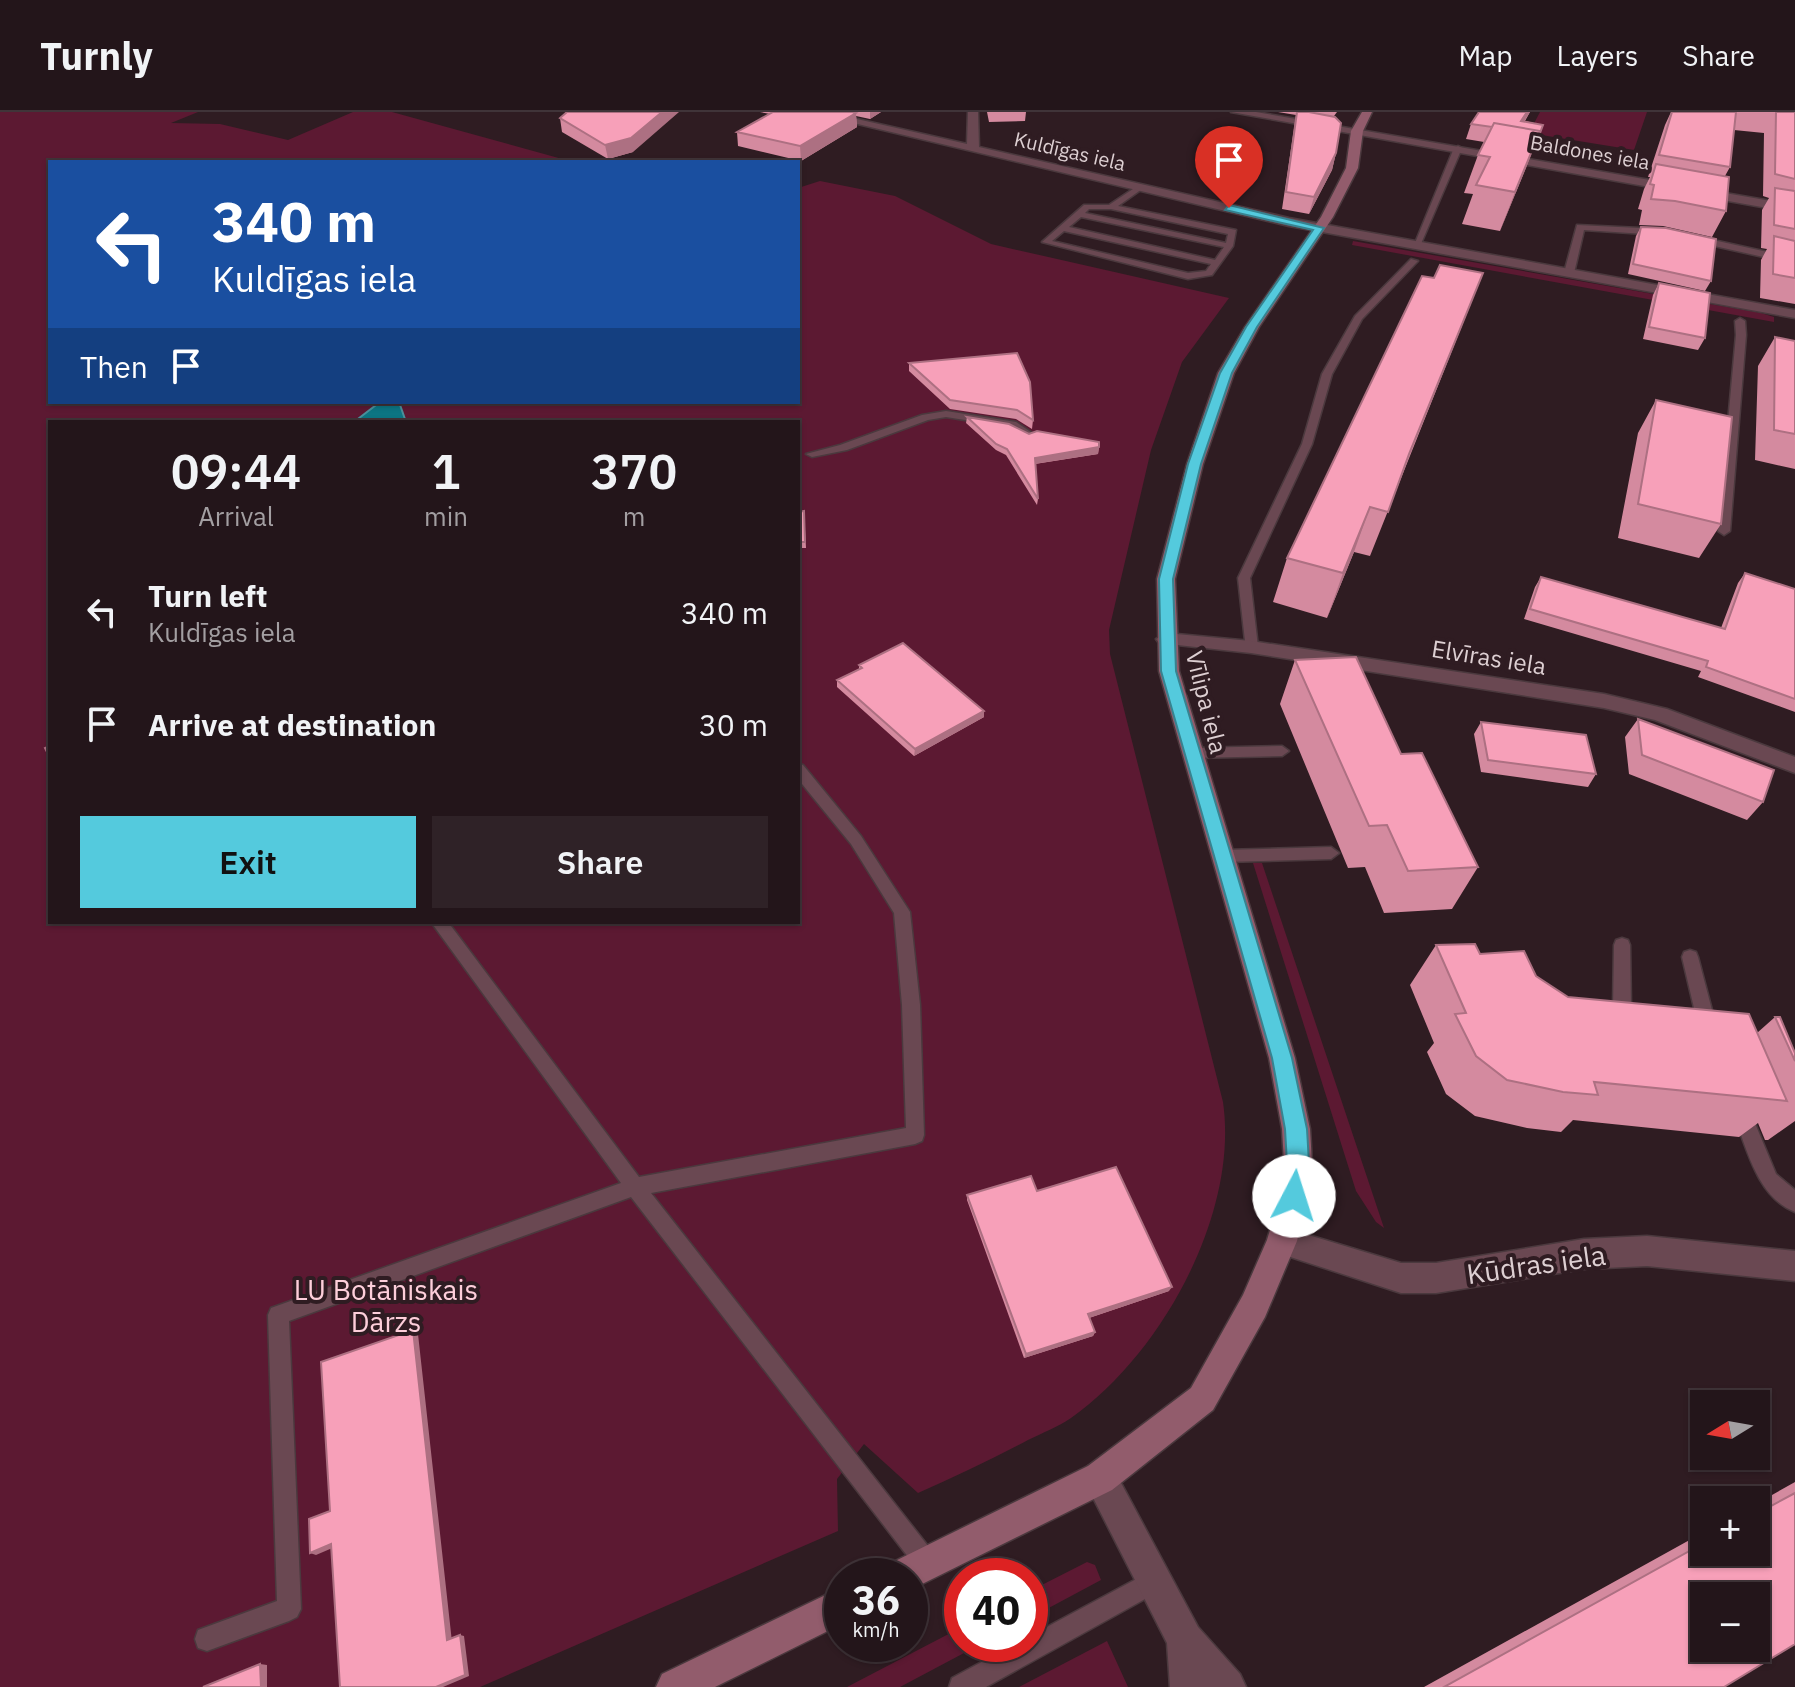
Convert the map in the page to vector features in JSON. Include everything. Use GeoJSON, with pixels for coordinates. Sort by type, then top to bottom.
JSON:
{"type":"FeatureCollection","features":[{"type":"Feature","properties":{"kind":"street","name":"Kuldīgas iela"},"geometry":{"type":"LineString","coordinates":[[812,112],[1319,228],[1415,257],[1569,273],[1792,314]]}},
{"type":"Feature","properties":{"kind":"street"},"geometry":{"type":"LineString","coordinates":[[973,112],[973,149]]}},
{"type":"Feature","properties":{"kind":"street","name":"Baldones iela"},"geometry":{"type":"LineString","coordinates":[[1236,112],[1362,121],[1458,148],[1795,209]]}},
{"type":"Feature","properties":{"kind":"street","name":"Vīlipa iela"},"geometry":{"type":"LineString","coordinates":[[928,1562],[1100,1478],[1202,1399],[1254,1306],[1282,1241],[1294,1196],[1298,1163],[1296,1129],[1282,1058],[1169,671],[1166,579],[1195,464],[1226,373],[1252,327],[1319,228],[1352,168],[1362,121]]}},
{"type":"Feature","properties":{"kind":"street","name":"Kuldīgas iela"},"geometry":{"type":"LineString","coordinates":[[1319,228],[1342,247]]}},
{"type":"Feature","properties":{"kind":"street"},"geometry":{"type":"LineString","coordinates":[[1789,330],[1792,314]]}},
{"type":"Feature","properties":{"kind":"street"},"geometry":{"type":"LineString","coordinates":[[1724,318],[1746,322]]}},
{"type":"Feature","properties":{"kind":"street","name":"Elvīras iela"},"geometry":{"type":"LineString","coordinates":[[1166,639],[1251,647],[1604,701],[1660,714],[1795,765]]}},
{"type":"Feature","properties":{"kind":"street","name":"Kūdras iela"},"geometry":{"type":"LineString","coordinates":[[1282,1241],[1401,1278],[1436,1278],[1584,1254],[1647,1251],[1795,1266]]}},
{"type":"Feature","properties":{"kind":"street"},"geometry":{"type":"LineString","coordinates":[[1100,1478],[1185,1640],[1227,1687]]}},
{"type":"Feature","properties":{"kind":"street"},"geometry":{"type":"LineString","coordinates":[[675,1687],[824,1614]]}},
{"type":"Feature","properties":{"kind":"street"},"geometry":{"type":"LineString","coordinates":[[1185,1640],[1189,1687]]}},
{"type":"Feature","properties":{"kind":"lane"},"geometry":{"type":"LineString","coordinates":[[1251,647],[1244,578],[1307,444],[1327,374],[1358,318],[1415,257],[1458,148]]}},
{"type":"Feature","properties":{"kind":"lane"},"geometry":{"type":"LineString","coordinates":[[1111,207],[1139,187]]}},
{"type":"Feature","properties":{"kind":"lane"},"geometry":{"type":"LineString","coordinates":[[1087,207],[1111,207],[1233,232],[1229,246],[1209,273],[1188,276],[1046,242],[1079,214],[1087,207]]}},
{"type":"Feature","properties":{"kind":"lane"},"geometry":{"type":"LineString","coordinates":[[1079,214],[1229,246]]}},
{"type":"Feature","properties":{"kind":"lane"},"geometry":{"type":"LineString","coordinates":[[1569,273],[1580,227],[1662,232],[1795,261]]}},
{"type":"Feature","properties":{"kind":"lane"},"geometry":{"type":"LineString","coordinates":[[1062,228],[1217,263]]}},
{"type":"Feature","properties":{"kind":"lane"},"geometry":{"type":"LineString","coordinates":[[1724,531],[1741,335],[1746,322]]}},
{"type":"Feature","properties":{"kind":"lane"},"geometry":{"type":"LineString","coordinates":[[812,454],[843,448],[926,417],[946,414],[1012,424],[1030,435]]}},
{"type":"Feature","properties":{"kind":"lane"},"geometry":{"type":"LineString","coordinates":[[1192,753],[1282,751]]}},
{"type":"Feature","properties":{"kind":"lane"},"geometry":{"type":"LineString","coordinates":[[207,1639],[289,1609],[278,1315],[635,1187],[915,1135],[911,1005],[902,912],[856,840],[800,771]]}},
{"type":"Feature","properties":{"kind":"lane"},"geometry":{"type":"LineString","coordinates":[[1223,856],[1331,853]]}},
{"type":"Feature","properties":{"kind":"lane"},"geometry":{"type":"LineString","coordinates":[[440,924],[906,1558]]}},
{"type":"Feature","properties":{"kind":"lane"},"geometry":{"type":"LineString","coordinates":[[1622,945],[1622,1010]]}},
{"type":"Feature","properties":{"kind":"lane"},"geometry":{"type":"LineString","coordinates":[[1690,957],[1705,1032]]}},
{"type":"Feature","properties":{"kind":"lane"},"geometry":{"type":"LineString","coordinates":[[1736,1098],[1769,1180],[1795,1203]]}},
{"type":"Feature","properties":{"kind":"lane"},"geometry":{"type":"LineString","coordinates":[[961,1687],[1155,1581]]}},
{"type":"Feature","properties":{"kind":"green space","name":"LU Botāniskais Dārzs"},"geometry":{"type":"Polygon","coordinates":[[[0,112],[198,112],[171,123],[220,124],[288,140],[353,112],[392,112],[566,160],[48,160],[48,404],[800,404],[800,187],[820,181],[895,196],[991,244],[1229,298],[1182,362],[1151,450],[1109,630],[1110,654],[1223,1102],[1225,1145],[1219,1189],[1206,1234],[1187,1278],[1163,1319],[1135,1357],[1104,1391],[1066,1421],[918,1493],[864,1444],[837,1479],[838,1531],[480,1687],[0,1687],[0,112]]]}},
{"type":"Feature","properties":{"kind":"green space"},"geometry":{"type":"Polygon","coordinates":[[[1540,112],[1647,112],[1634,150],[1529,133],[1540,112]]]}},
{"type":"Feature","properties":{"kind":"green space"},"geometry":{"type":"Polygon","coordinates":[[[1353,241],[1761,313],[1774,317],[1774,322],[1352,245],[1353,241]]]}},
{"type":"Feature","properties":{"kind":"green space"},"geometry":{"type":"Polygon","coordinates":[[[1253,863],[1262,863],[1384,1228],[1376,1222],[1356,1191],[1253,863]]]}},
{"type":"Feature","properties":{"kind":"green space"},"geometry":{"type":"Polygon","coordinates":[[[1087,1562],[1095,1565],[1101,1580],[1048,1608],[1048,1582],[1087,1562]]]}},
{"type":"Feature","properties":{"kind":"green space"},"geometry":{"type":"Polygon","coordinates":[[[944,1636],[944,1662],[947,1662],[900,1687],[847,1687],[895,1662],[928,1662],[928,1645],[944,1636]]]}},
{"type":"Feature","properties":{"kind":"green space"},"geometry":{"type":"Polygon","coordinates":[[[1107,1641],[1128,1687],[1019,1687],[1107,1641]]]}},
{"type":"Feature","properties":{"kind":"water"},"geometry":{"type":"Polygon","coordinates":[[[377,404],[400,404],[405,420],[357,420],[377,404]]]}},
{"type":"Feature","properties":{"kind":"building"},"geometry":{"type":"Polygon","coordinates":[[[567,112],[662,112],[631,138],[605,145],[560,118],[567,112]]]}},
{"type":"Feature","properties":{"kind":"building"},"geometry":{"type":"Polygon","coordinates":[[[773,112],[856,113],[800,146],[737,132],[773,112]]]}},
{"type":"Feature","properties":{"kind":"building"},"geometry":{"type":"Polygon","coordinates":[[[1297,112],[1335,117],[1341,123],[1336,153],[1314,197],[1286,192],[1297,112]]]}},
{"type":"Feature","properties":{"kind":"building"},"geometry":{"type":"Polygon","coordinates":[[[1479,112],[1527,112],[1521,121],[1543,125],[1537,141],[1540,131],[1494,123],[1492,127],[1471,124],[1479,112]]]}},
{"type":"Feature","properties":{"kind":"building"},"geometry":{"type":"Polygon","coordinates":[[[1672,112],[1736,112],[1730,167],[1659,155],[1672,112]]]}},
{"type":"Feature","properties":{"kind":"building"},"geometry":{"type":"Polygon","coordinates":[[[1776,112],[1795,112],[1795,179],[1775,174],[1776,112]]]}},
{"type":"Feature","properties":{"kind":"building"},"geometry":{"type":"Polygon","coordinates":[[[1494,123],[1540,131],[1515,192],[1476,185],[1490,157],[1478,155],[1494,123]]]}},
{"type":"Feature","properties":{"kind":"building"},"geometry":{"type":"Polygon","coordinates":[[[1656,164],[1729,177],[1726,211],[1651,199],[1654,185],[1650,184],[1656,164]]]}},
{"type":"Feature","properties":{"kind":"building"},"geometry":{"type":"Polygon","coordinates":[[[1775,188],[1795,191],[1795,229],[1774,225],[1775,188]]]}},
{"type":"Feature","properties":{"kind":"building"},"geometry":{"type":"Polygon","coordinates":[[[1641,227],[1666,228],[1716,239],[1711,281],[1633,264],[1641,227]]]}},
{"type":"Feature","properties":{"kind":"building"},"geometry":{"type":"Polygon","coordinates":[[[1774,236],[1795,241],[1795,278],[1773,274],[1774,236]]]}},
{"type":"Feature","properties":{"kind":"building"},"geometry":{"type":"Polygon","coordinates":[[[1440,265],[1483,273],[1388,512],[1370,507],[1343,573],[1287,558],[1422,276],[1434,278],[1440,265]]]}},
{"type":"Feature","properties":{"kind":"building"},"geometry":{"type":"Polygon","coordinates":[[[1659,283],[1710,293],[1705,338],[1649,327],[1659,283]]]}},
{"type":"Feature","properties":{"kind":"building"},"geometry":{"type":"Polygon","coordinates":[[[1775,337],[1795,341],[1795,434],[1774,430],[1775,337]]]}},
{"type":"Feature","properties":{"kind":"building"},"geometry":{"type":"Polygon","coordinates":[[[1017,353],[1030,382],[1033,420],[1017,410],[950,400],[909,363],[1017,353]]]}},
{"type":"Feature","properties":{"kind":"building"},"geometry":{"type":"Polygon","coordinates":[[[1656,400],[1732,417],[1721,524],[1638,504],[1656,400]]]}},
{"type":"Feature","properties":{"kind":"building"},"geometry":{"type":"Polygon","coordinates":[[[967,417],[1009,424],[1029,434],[1037,431],[1099,442],[1099,447],[1035,458],[1038,499],[1007,449],[996,444],[967,417]]]}},
{"type":"Feature","properties":{"kind":"building"},"geometry":{"type":"Polygon","coordinates":[[[804,511],[805,542],[800,542],[800,512],[804,511]]]}},
{"type":"Feature","properties":{"kind":"building"},"geometry":{"type":"Polygon","coordinates":[[[1745,573],[1795,589],[1795,699],[1706,667],[1708,661],[1530,609],[1541,577],[1725,629],[1745,573]]]}},
{"type":"Feature","properties":{"kind":"building"},"geometry":{"type":"Polygon","coordinates":[[[903,643],[984,711],[915,749],[837,680],[903,643]]]}},
{"type":"Feature","properties":{"kind":"building"},"geometry":{"type":"Polygon","coordinates":[[[1356,657],[1401,754],[1422,753],[1478,867],[1408,871],[1387,825],[1369,826],[1295,660],[1356,657]]]}},
{"type":"Feature","properties":{"kind":"building"},"geometry":{"type":"Polygon","coordinates":[[[1638,719],[1774,770],[1763,802],[1642,755],[1638,719]]]}},
{"type":"Feature","properties":{"kind":"building"},"geometry":{"type":"Polygon","coordinates":[[[1481,722],[1586,735],[1596,774],[1488,760],[1481,722]]]}},
{"type":"Feature","properties":{"kind":"building"},"geometry":{"type":"Polygon","coordinates":[[[1475,944],[1480,954],[1524,951],[1536,976],[1568,997],[1749,1014],[1787,1101],[1594,1082],[1598,1095],[1563,1092],[1507,1080],[1476,1056],[1455,1014],[1466,1013],[1436,945],[1475,944]]]}},
{"type":"Feature","properties":{"kind":"building"},"geometry":{"type":"Polygon","coordinates":[[[1775,1017],[1780,1017],[1795,1053],[1795,1061],[1775,1017]]]}},
{"type":"Feature","properties":{"kind":"building"},"geometry":{"type":"Polygon","coordinates":[[[1116,1167],[1172,1287],[1088,1314],[1095,1332],[1026,1354],[967,1195],[1031,1176],[1037,1191],[1116,1167]]]}},
{"type":"Feature","properties":{"kind":"building"},"geometry":{"type":"Polygon","coordinates":[[[413,1330],[447,1640],[460,1635],[465,1675],[436,1687],[340,1687],[331,1544],[310,1553],[309,1519],[330,1511],[321,1362],[413,1330]]]}},
{"type":"Feature","properties":{"kind":"building"},"geometry":{"type":"Polygon","coordinates":[[[1795,1493],[1795,1644],[1770,1659],[1770,1582],[1690,1582],[1690,1662],[1765,1662],[1724,1687],[1444,1687],[1690,1551],[1690,1566],[1770,1566],[1770,1506],[1795,1493]]]}},
{"type":"Feature","properties":{"kind":"building"},"geometry":{"type":"Polygon","coordinates":[[[260,1664],[261,1687],[203,1687],[260,1664]]]}},
{"type":"Feature","properties":{"kind":"route"},"geometry":{"type":"LineString","coordinates":[[1229,208],[1319,228],[1252,327],[1226,373],[1195,464],[1166,579],[1166,639],[1169,671],[1282,1058],[1296,1129],[1298,1163],[1294,1196]]}}]}
